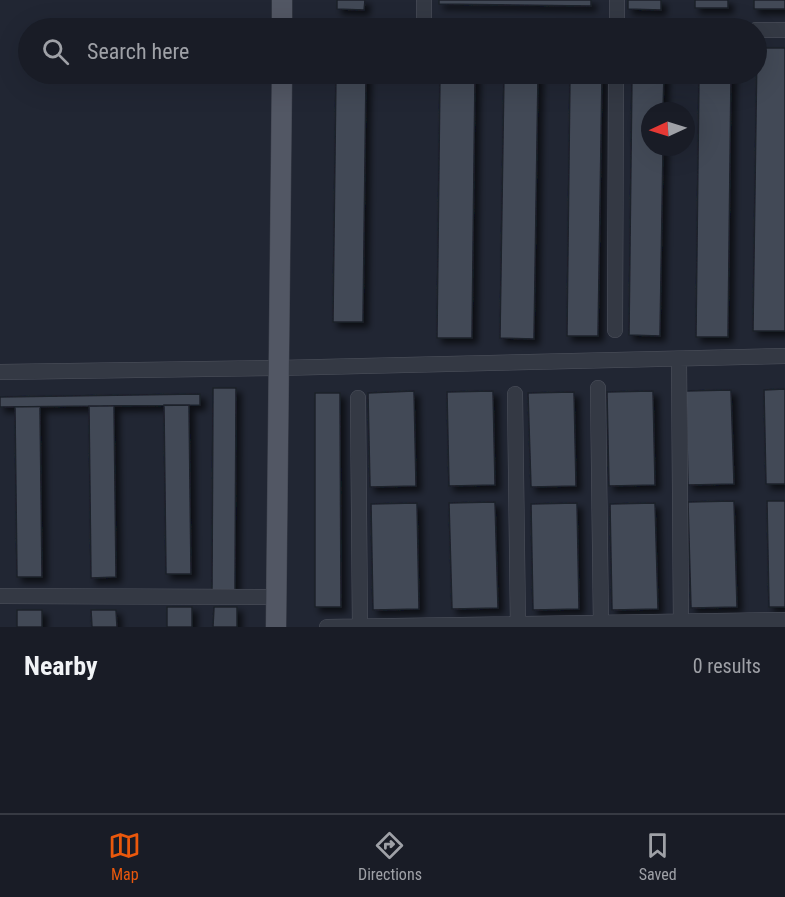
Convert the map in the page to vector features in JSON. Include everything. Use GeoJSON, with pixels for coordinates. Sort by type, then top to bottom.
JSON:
{"type":"FeatureCollection","features":[{"type":"Feature","properties":{"kind":"main road"},"geometry":{"type":"LineString","coordinates":[[282,0],[282,18]]}},
{"type":"Feature","properties":{"kind":"main road"},"geometry":{"type":"LineString","coordinates":[[276,627],[282,84]]}},
{"type":"Feature","properties":{"kind":"street"},"geometry":{"type":"LineString","coordinates":[[423,18],[424,0]]}},
{"type":"Feature","properties":{"kind":"street"},"geometry":{"type":"LineString","coordinates":[[617,0],[617,18]]}},
{"type":"Feature","properties":{"kind":"street"},"geometry":{"type":"LineString","coordinates":[[767,30],[785,30]]}},
{"type":"Feature","properties":{"kind":"street"},"geometry":{"type":"LineString","coordinates":[[615,330],[616,84]]}},
{"type":"Feature","properties":{"kind":"street"},"geometry":{"type":"LineString","coordinates":[[0,372],[785,356]]}},
{"type":"Feature","properties":{"kind":"street"},"geometry":{"type":"LineString","coordinates":[[679,359],[681,624]]}},
{"type":"Feature","properties":{"kind":"street"},"geometry":{"type":"LineString","coordinates":[[598,388],[601,625]]}},
{"type":"Feature","properties":{"kind":"street"},"geometry":{"type":"LineString","coordinates":[[515,394],[518,626]]}},
{"type":"Feature","properties":{"kind":"street"},"geometry":{"type":"LineString","coordinates":[[358,398],[360,627]]}},
{"type":"Feature","properties":{"kind":"street"},"geometry":{"type":"LineString","coordinates":[[0,596],[276,597]]}},
{"type":"Feature","properties":{"kind":"street"},"geometry":{"type":"LineString","coordinates":[[327,627],[681,624],[785,620]]}},
{"type":"Feature","properties":{"kind":"building"},"geometry":{"type":"Polygon","coordinates":[[[337,0],[365,0],[364,10],[337,9],[337,0]]]}},
{"type":"Feature","properties":{"kind":"building"},"geometry":{"type":"Polygon","coordinates":[[[439,0],[591,0],[591,6],[439,4],[439,0]]]}},
{"type":"Feature","properties":{"kind":"building"},"geometry":{"type":"Polygon","coordinates":[[[628,0],[661,0],[661,10],[628,9],[628,0]]]}},
{"type":"Feature","properties":{"kind":"building"},"geometry":{"type":"Polygon","coordinates":[[[695,0],[728,0],[728,8],[695,8],[695,0]]]}},
{"type":"Feature","properties":{"kind":"building"},"geometry":{"type":"Polygon","coordinates":[[[754,0],[785,0],[785,9],[754,9],[754,0]]]}},
{"type":"Feature","properties":{"kind":"building"},"geometry":{"type":"Polygon","coordinates":[[[767,48],[785,48],[785,331],[753,331],[756,84],[767,84],[767,48]]]}},
{"type":"Feature","properties":{"kind":"building"},"geometry":{"type":"Polygon","coordinates":[[[336,84],[366,84],[363,322],[333,322],[336,84]]]}},
{"type":"Feature","properties":{"kind":"building"},"geometry":{"type":"Polygon","coordinates":[[[440,84],[475,84],[472,338],[437,338],[440,84]]]}},
{"type":"Feature","properties":{"kind":"building"},"geometry":{"type":"Polygon","coordinates":[[[504,84],[538,84],[534,339],[500,338],[504,84]]]}},
{"type":"Feature","properties":{"kind":"building"},"geometry":{"type":"Polygon","coordinates":[[[570,84],[602,84],[598,336],[567,336],[570,84]]]}},
{"type":"Feature","properties":{"kind":"building"},"geometry":{"type":"Polygon","coordinates":[[[632,84],[664,84],[663,102],[641,102],[641,156],[663,156],[660,336],[629,335],[632,84]]]}},
{"type":"Feature","properties":{"kind":"building"},"geometry":{"type":"Polygon","coordinates":[[[699,84],[731,84],[728,337],[696,337],[699,84]]]}},
{"type":"Feature","properties":{"kind":"building"},"geometry":{"type":"Polygon","coordinates":[[[213,388],[236,388],[235,590],[212,590],[213,388]]]}},
{"type":"Feature","properties":{"kind":"building"},"geometry":{"type":"Polygon","coordinates":[[[785,389],[785,484],[766,484],[764,390],[785,389]]]}},
{"type":"Feature","properties":{"kind":"building"},"geometry":{"type":"Polygon","coordinates":[[[731,390],[734,484],[688,485],[686,391],[731,390]]]}},
{"type":"Feature","properties":{"kind":"building"},"geometry":{"type":"Polygon","coordinates":[[[414,391],[416,486],[370,487],[368,393],[414,391]]]}},
{"type":"Feature","properties":{"kind":"building"},"geometry":{"type":"Polygon","coordinates":[[[493,391],[495,485],[449,486],[447,392],[493,391]]]}},
{"type":"Feature","properties":{"kind":"building"},"geometry":{"type":"Polygon","coordinates":[[[653,391],[655,485],[609,486],[607,392],[653,391]]]}},
{"type":"Feature","properties":{"kind":"building"},"geometry":{"type":"Polygon","coordinates":[[[574,392],[576,486],[531,487],[528,393],[574,392]]]}},
{"type":"Feature","properties":{"kind":"building"},"geometry":{"type":"Polygon","coordinates":[[[315,393],[340,393],[341,607],[315,607],[315,393]]]}},
{"type":"Feature","properties":{"kind":"building"},"geometry":{"type":"Polygon","coordinates":[[[200,394],[200,405],[0,407],[0,397],[200,394]]]}},
{"type":"Feature","properties":{"kind":"building"},"geometry":{"type":"Polygon","coordinates":[[[164,405],[189,405],[191,574],[166,574],[164,405]]]}},
{"type":"Feature","properties":{"kind":"building"},"geometry":{"type":"Polygon","coordinates":[[[89,406],[114,406],[116,577],[91,578],[89,406]]]}},
{"type":"Feature","properties":{"kind":"building"},"geometry":{"type":"Polygon","coordinates":[[[15,407],[40,407],[42,577],[17,577],[15,407]]]}},
{"type":"Feature","properties":{"kind":"building"},"geometry":{"type":"Polygon","coordinates":[[[734,501],[737,607],[691,608],[688,502],[734,501]]]}},
{"type":"Feature","properties":{"kind":"building"},"geometry":{"type":"Polygon","coordinates":[[[767,501],[785,501],[785,607],[769,607],[767,501]]]}},
{"type":"Feature","properties":{"kind":"building"},"geometry":{"type":"Polygon","coordinates":[[[495,502],[498,608],[452,609],[449,503],[495,502]]]}},
{"type":"Feature","properties":{"kind":"building"},"geometry":{"type":"Polygon","coordinates":[[[417,503],[419,609],[373,610],[371,504],[417,503]]]}},
{"type":"Feature","properties":{"kind":"building"},"geometry":{"type":"Polygon","coordinates":[[[577,503],[579,609],[533,610],[531,504],[577,503]]]}},
{"type":"Feature","properties":{"kind":"building"},"geometry":{"type":"Polygon","coordinates":[[[655,503],[658,609],[612,610],[610,504],[655,503]]]}},
{"type":"Feature","properties":{"kind":"building"},"geometry":{"type":"Polygon","coordinates":[[[167,607],[192,607],[192,627],[167,627],[167,607]]]}},
{"type":"Feature","properties":{"kind":"building"},"geometry":{"type":"Polygon","coordinates":[[[214,607],[237,607],[237,627],[213,627],[214,607]]]}},
{"type":"Feature","properties":{"kind":"building"},"geometry":{"type":"Polygon","coordinates":[[[17,610],[42,610],[42,627],[17,627],[17,610]]]}},
{"type":"Feature","properties":{"kind":"building"},"geometry":{"type":"Polygon","coordinates":[[[91,610],[116,610],[117,627],[92,627],[91,610]]]}}]}
